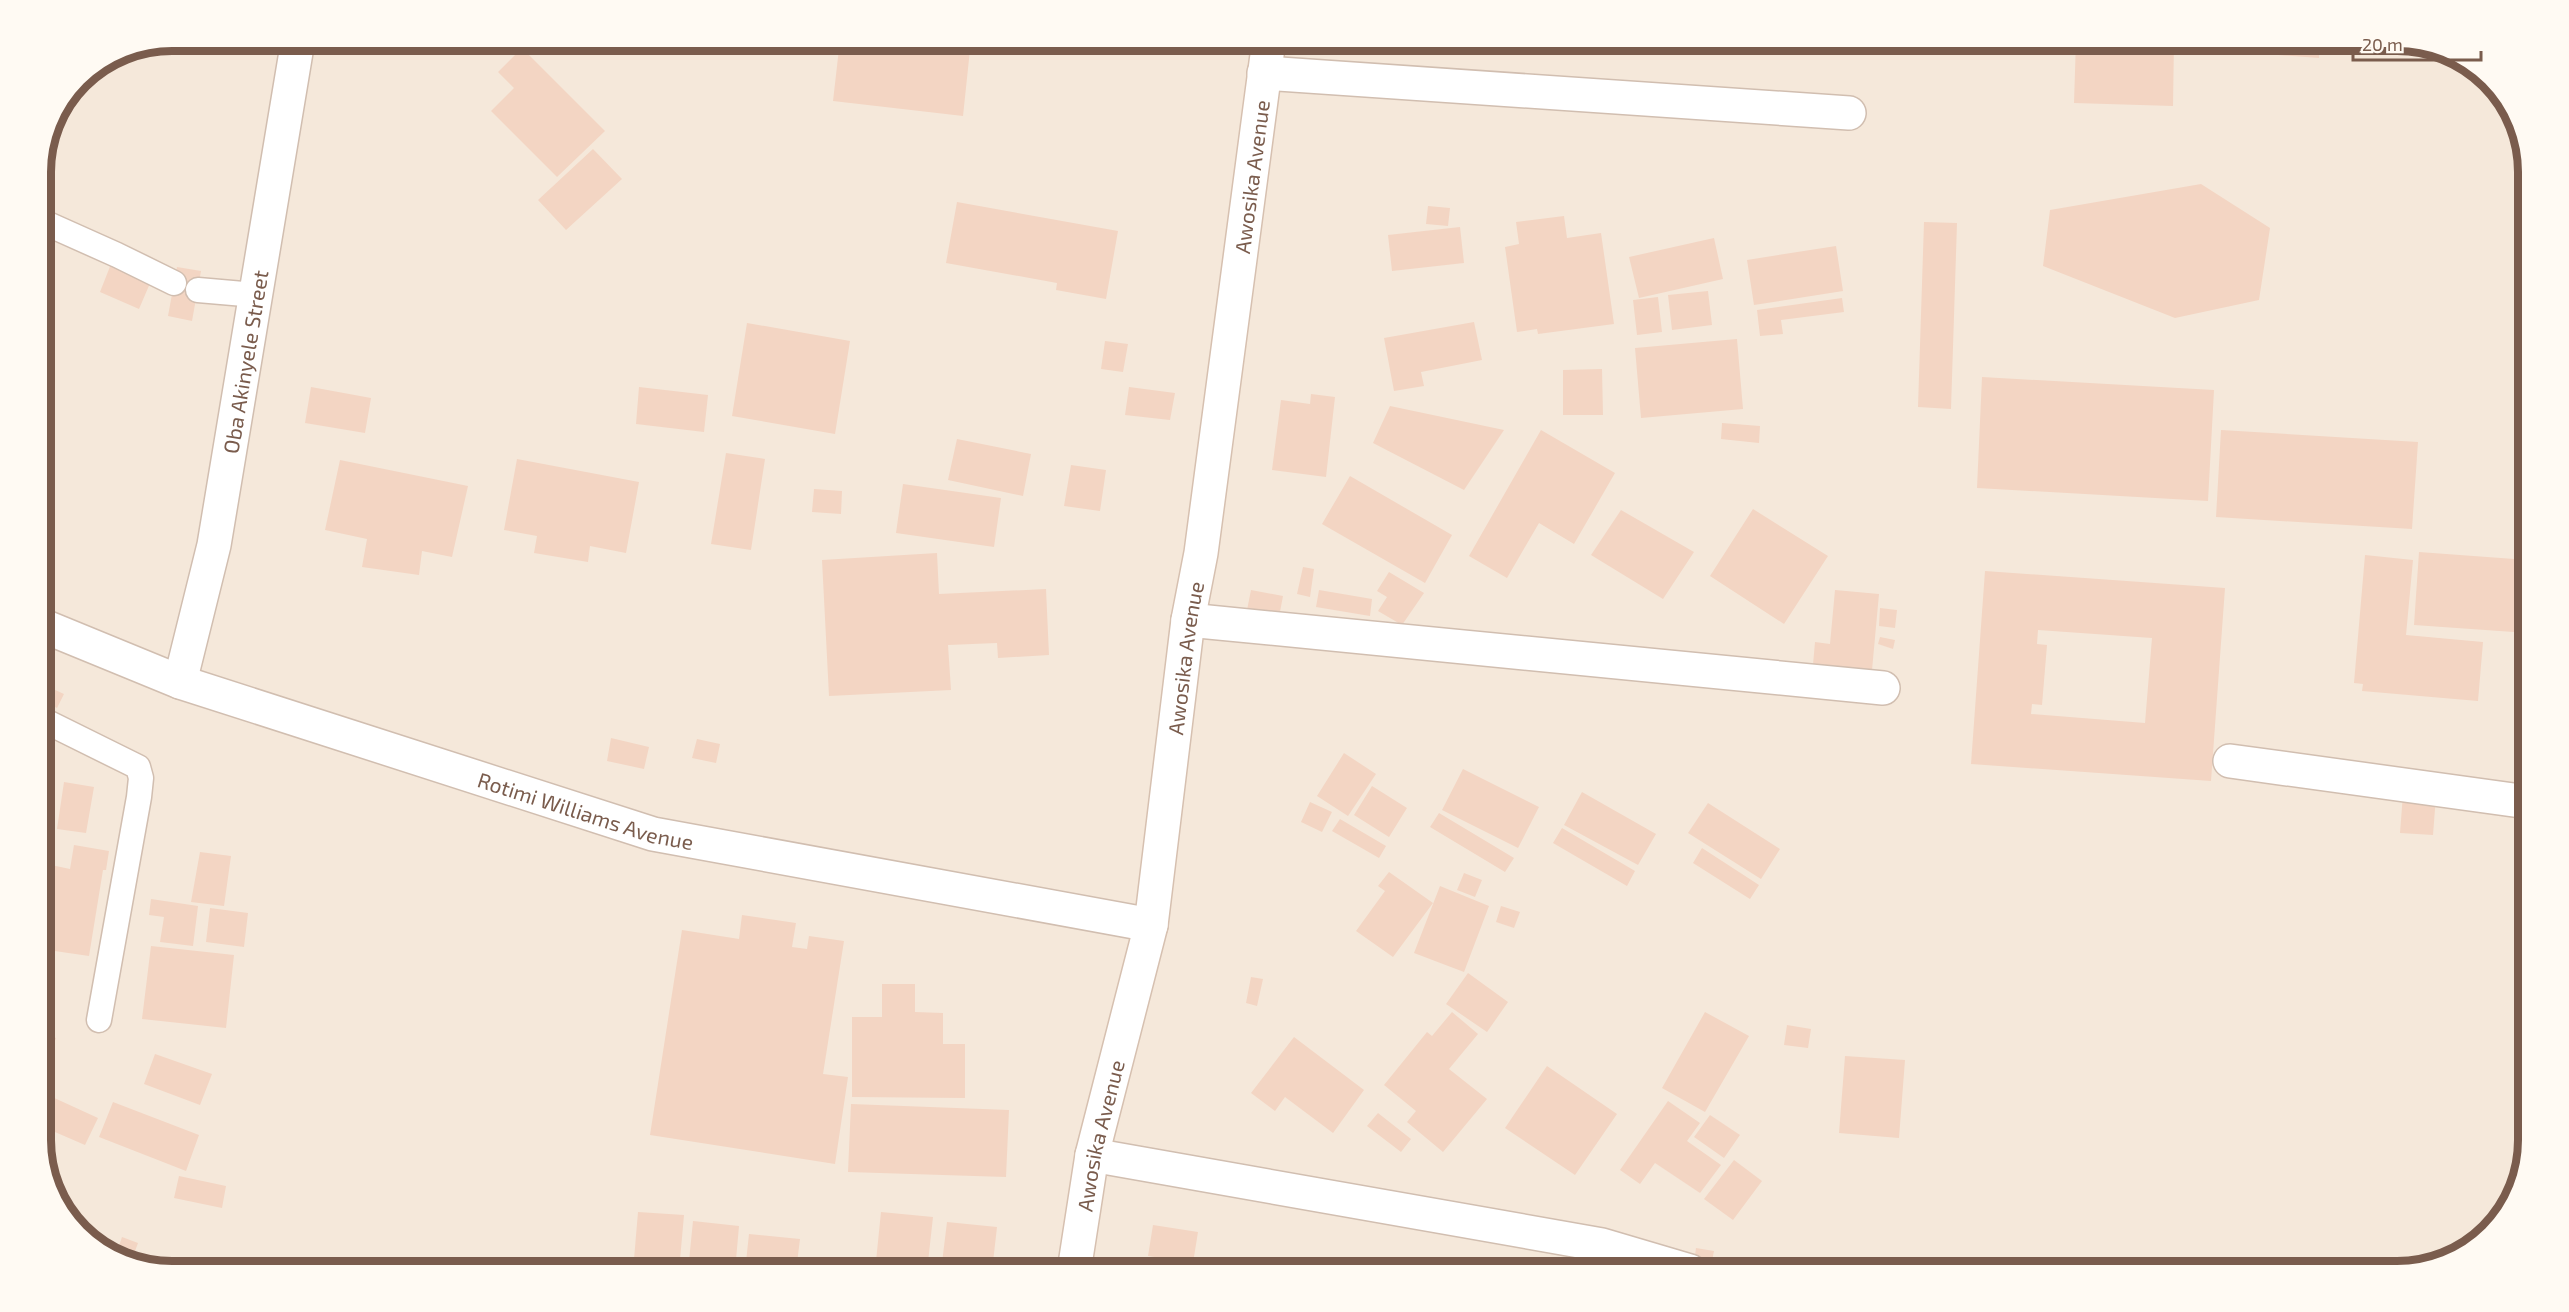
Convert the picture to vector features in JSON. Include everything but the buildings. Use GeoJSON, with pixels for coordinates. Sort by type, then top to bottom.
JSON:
{"type":"FeatureCollection","features":[{"type":"Feature","properties":{"kind":"street","name":"Oba Akinyele Street"},"geometry":{"type":"LineString","coordinates":[[180,682],[214,545],[296,51]]}},
{"type":"Feature","properties":{"kind":"street","name":"Awosika Avenue"},"geometry":{"type":"LineString","coordinates":[[1076,1261],[1092,1155],[1151,925],[1188,620],[1201,553],[1267,51]]}},
{"type":"Feature","properties":{"kind":"street"},"geometry":{"type":"LineString","coordinates":[[1264,73],[1850,113]]}},
{"type":"Feature","properties":{"kind":"street"},"geometry":{"type":"LineString","coordinates":[[1188,620],[1883,688]]}},
{"type":"Feature","properties":{"kind":"street","name":"Rotimi Williams Avenue"},"geometry":{"type":"LineString","coordinates":[[51,629],[180,682],[653,834],[1151,925]]}},
{"type":"Feature","properties":{"kind":"street"},"geometry":{"type":"LineString","coordinates":[[2230,762],[2518,801]]}},
{"type":"Feature","properties":{"kind":"street"},"geometry":{"type":"LineString","coordinates":[[1092,1155],[1602,1245],[1654,1261]]}},
{"type":"Feature","properties":{"kind":"lane"},"geometry":{"type":"LineString","coordinates":[[51,225],[174,283]]}},
{"type":"Feature","properties":{"kind":"lane"},"geometry":{"type":"LineString","coordinates":[[198,290],[256,295]]}},
{"type":"Feature","properties":{"kind":"lane"},"geometry":{"type":"LineString","coordinates":[[51,724],[138,767],[140,772],[139,797],[99,1020]]}},
{"type":"Feature","properties":{"kind":"shaded area"},"geometry":{"type":"Polygon","coordinates":[[[2405,51],[2421,53],[2451,63],[2477,81],[2498,105],[2512,133],[2518,164],[2518,1148],[2516,1164],[2506,1194],[2488,1220],[2477,1231],[2451,1249],[2428,1257],[2397,1261],[164,1261],[148,1259],[118,1249],[92,1231],[71,1207],[57,1179],[51,1148],[51,164],[55,141],[63,118],[81,92],[98,76],[118,63],[156,52],[2405,51]]]}}]}
